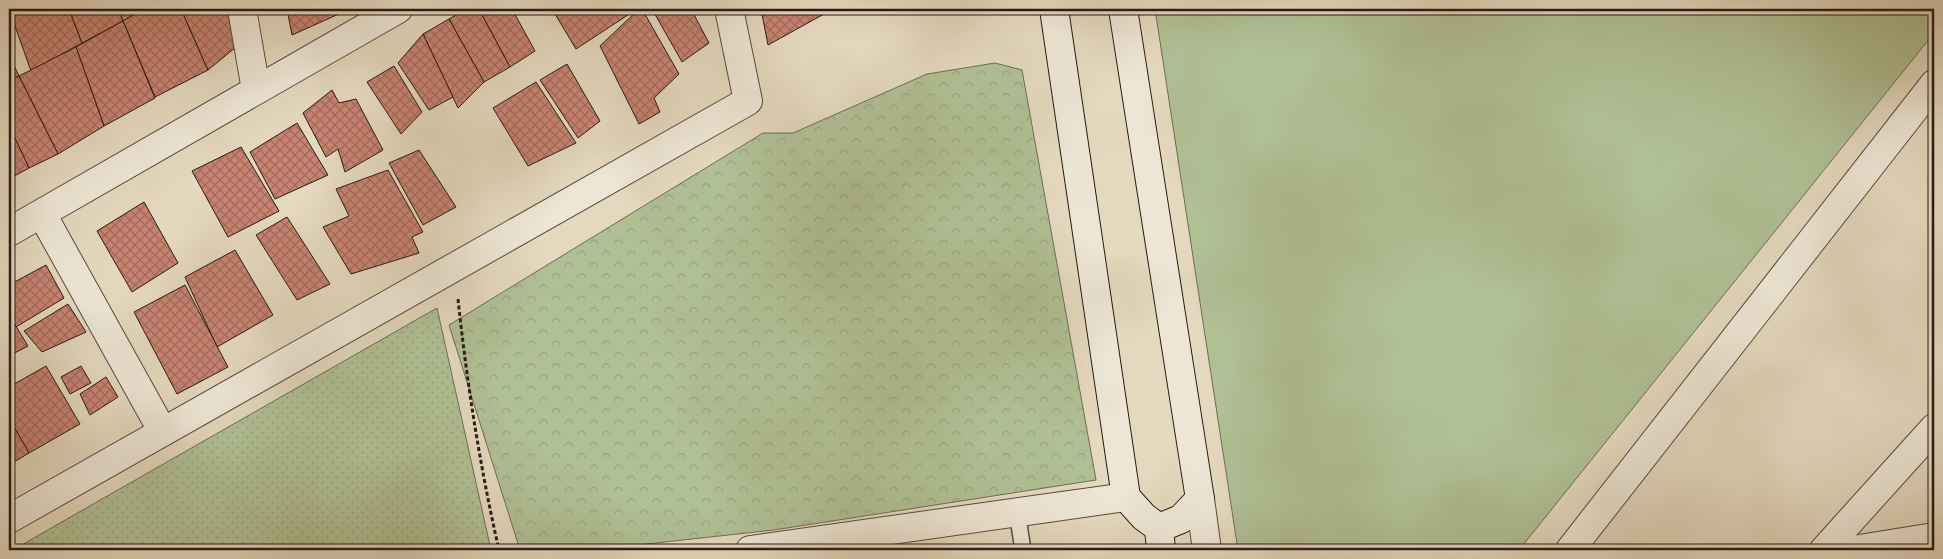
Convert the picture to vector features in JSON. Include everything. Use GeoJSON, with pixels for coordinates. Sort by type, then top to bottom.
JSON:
{"type":"FeatureCollection","features":[{"type":"Feature","properties":{"kind":"street"},"geometry":{"type":"LineString","coordinates":[[242,9],[256,90]]}},
{"type":"Feature","properties":{"kind":"street"},"geometry":{"type":"LineString","coordinates":[[9,232],[398,9]]}},
{"type":"Feature","properties":{"kind":"street"},"geometry":{"type":"LineString","coordinates":[[9,519],[748,100],[729,9]]}},
{"type":"Feature","properties":{"kind":"street"},"geometry":{"type":"LineString","coordinates":[[1054,9],[1126,497],[1160,539],[1200,498]]}},
{"type":"Feature","properties":{"kind":"street"},"geometry":{"type":"LineString","coordinates":[[1124,9],[1207,550]]}},
{"type":"Feature","properties":{"kind":"street"},"geometry":{"type":"LineString","coordinates":[[1570,550],[1934,84]]}},
{"type":"Feature","properties":{"kind":"street"},"geometry":{"type":"LineString","coordinates":[[42,214],[163,432]]}},
{"type":"Feature","properties":{"kind":"street"},"geometry":{"type":"LineString","coordinates":[[1824,550],[1934,428]]}},
{"type":"Feature","properties":{"kind":"street"},"geometry":{"type":"LineString","coordinates":[[750,550],[778,548],[1126,497]]}},
{"type":"Feature","properties":{"kind":"street"},"geometry":{"type":"LineString","coordinates":[[1853,550],[1934,537]]}},
{"type":"Feature","properties":{"kind":"lane"},"geometry":{"type":"LineString","coordinates":[[1017,512],[1022,550]]}},
{"type":"Feature","properties":{"kind":"path"},"geometry":{"type":"LineString","coordinates":[[455,266],[467,385],[483,482],[499,550]]}},
{"type":"Feature","properties":{"kind":"green space"},"geometry":{"type":"Polygon","coordinates":[[[1155,9],[1934,9],[1934,33],[1519,550],[1238,550],[1155,9]]]}},
{"type":"Feature","properties":{"kind":"green space"},"geometry":{"type":"Polygon","coordinates":[[[995,63],[1022,70],[1096,480],[774,530],[592,550],[520,550],[449,325],[763,133],[793,133],[927,74],[995,63]]]}},
{"type":"Feature","properties":{"kind":"green space"},"geometry":{"type":"Polygon","coordinates":[[[437,308],[491,550],[13,550],[67,519],[437,308]]]}},
{"type":"Feature","properties":{"kind":"building"},"geometry":{"type":"Polygon","coordinates":[[[9,9],[69,9],[82,43],[31,71],[9,9]]]}},
{"type":"Feature","properties":{"kind":"building"},"geometry":{"type":"Polygon","coordinates":[[[69,9],[118,9],[123,21],[82,43],[69,9]]]}},
{"type":"Feature","properties":{"kind":"building"},"geometry":{"type":"Polygon","coordinates":[[[118,9],[143,9],[123,21],[118,9]]]}},
{"type":"Feature","properties":{"kind":"building"},"geometry":{"type":"Polygon","coordinates":[[[143,9],[181,9],[208,70],[155,97],[123,21],[143,9]]]}},
{"type":"Feature","properties":{"kind":"building"},"geometry":{"type":"Polygon","coordinates":[[[181,9],[233,9],[236,47],[208,70],[181,9]]]}},
{"type":"Feature","properties":{"kind":"building"},"geometry":{"type":"Polygon","coordinates":[[[287,9],[350,9],[292,35],[287,9]]]}},
{"type":"Feature","properties":{"kind":"building"},"geometry":{"type":"Polygon","coordinates":[[[467,9],[479,9],[510,67],[484,82],[449,19],[467,9]]]}},
{"type":"Feature","properties":{"kind":"building"},"geometry":{"type":"Polygon","coordinates":[[[479,9],[512,9],[535,51],[510,67],[479,9]]]}},
{"type":"Feature","properties":{"kind":"building"},"geometry":{"type":"Polygon","coordinates":[[[552,9],[637,9],[576,49],[552,9]]]}},
{"type":"Feature","properties":{"kind":"building"},"geometry":{"type":"Polygon","coordinates":[[[639,9],[642,9],[679,74],[654,98],[660,112],[639,124],[600,46],[639,9]]]}},
{"type":"Feature","properties":{"kind":"building"},"geometry":{"type":"Polygon","coordinates":[[[652,9],[691,9],[709,43],[682,62],[652,9]]]}},
{"type":"Feature","properties":{"kind":"building"},"geometry":{"type":"Polygon","coordinates":[[[761,9],[833,9],[768,45],[761,9]]]}},
{"type":"Feature","properties":{"kind":"building"},"geometry":{"type":"Polygon","coordinates":[[[449,19],[484,82],[458,108],[423,34],[449,19]]]}},
{"type":"Feature","properties":{"kind":"building"},"geometry":{"type":"Polygon","coordinates":[[[123,21],[155,98],[104,126],[76,47],[123,21]]]}},
{"type":"Feature","properties":{"kind":"building"},"geometry":{"type":"Polygon","coordinates":[[[423,34],[453,97],[429,110],[398,63],[423,34]]]}},
{"type":"Feature","properties":{"kind":"building"},"geometry":{"type":"Polygon","coordinates":[[[76,47],[104,126],[58,154],[19,76],[76,47]]]}},
{"type":"Feature","properties":{"kind":"building"},"geometry":{"type":"Polygon","coordinates":[[[9,55],[19,76],[9,81],[9,55]]]}},
{"type":"Feature","properties":{"kind":"building"},"geometry":{"type":"Polygon","coordinates":[[[567,64],[600,121],[578,138],[540,80],[567,64]]]}},
{"type":"Feature","properties":{"kind":"building"},"geometry":{"type":"Polygon","coordinates":[[[394,66],[422,112],[401,134],[367,82],[394,66]]]}},
{"type":"Feature","properties":{"kind":"building"},"geometry":{"type":"Polygon","coordinates":[[[19,76],[58,154],[29,168],[9,127],[9,81],[19,76]]]}},
{"type":"Feature","properties":{"kind":"building"},"geometry":{"type":"Polygon","coordinates":[[[536,82],[576,143],[528,166],[493,108],[536,82]]]}},
{"type":"Feature","properties":{"kind":"building"},"geometry":{"type":"Polygon","coordinates":[[[332,90],[339,103],[356,99],[383,150],[345,172],[338,149],[326,157],[303,113],[332,90]]]}},
{"type":"Feature","properties":{"kind":"building"},"geometry":{"type":"Polygon","coordinates":[[[297,123],[328,175],[275,199],[250,152],[297,123]]]}},
{"type":"Feature","properties":{"kind":"building"},"geometry":{"type":"Polygon","coordinates":[[[9,125],[29,168],[9,179],[9,125]]]}},
{"type":"Feature","properties":{"kind":"building"},"geometry":{"type":"Polygon","coordinates":[[[241,147],[279,211],[228,237],[192,171],[241,147]]]}},
{"type":"Feature","properties":{"kind":"building"},"geometry":{"type":"Polygon","coordinates":[[[419,150],[456,207],[423,225],[389,163],[419,150]]]}},
{"type":"Feature","properties":{"kind":"building"},"geometry":{"type":"Polygon","coordinates":[[[388,170],[423,232],[412,237],[419,253],[351,274],[323,227],[349,216],[336,189],[388,170]]]}},
{"type":"Feature","properties":{"kind":"building"},"geometry":{"type":"Polygon","coordinates":[[[144,202],[178,263],[132,292],[97,231],[144,202]]]}},
{"type":"Feature","properties":{"kind":"building"},"geometry":{"type":"Polygon","coordinates":[[[287,217],[330,284],[297,300],[256,235],[287,217]]]}},
{"type":"Feature","properties":{"kind":"building"},"geometry":{"type":"Polygon","coordinates":[[[235,250],[273,315],[217,347],[185,277],[235,250]]]}},
{"type":"Feature","properties":{"kind":"building"},"geometry":{"type":"Polygon","coordinates":[[[46,265],[64,298],[16,327],[9,311],[9,285],[46,265]]]}},
{"type":"Feature","properties":{"kind":"building"},"geometry":{"type":"Polygon","coordinates":[[[185,285],[228,367],[177,394],[134,312],[185,285]]]}},
{"type":"Feature","properties":{"kind":"building"},"geometry":{"type":"Polygon","coordinates":[[[68,304],[86,332],[42,352],[24,331],[68,304]]]}},
{"type":"Feature","properties":{"kind":"building"},"geometry":{"type":"Polygon","coordinates":[[[9,315],[28,346],[9,356],[9,315]]]}},
{"type":"Feature","properties":{"kind":"building"},"geometry":{"type":"Polygon","coordinates":[[[46,366],[80,424],[29,453],[9,418],[9,387],[46,366]]]}},
{"type":"Feature","properties":{"kind":"building"},"geometry":{"type":"Polygon","coordinates":[[[81,366],[91,383],[70,394],[61,377],[81,366]]]}},
{"type":"Feature","properties":{"kind":"building"},"geometry":{"type":"Polygon","coordinates":[[[106,377],[118,397],[90,415],[80,394],[106,377]]]}},
{"type":"Feature","properties":{"kind":"building"},"geometry":{"type":"Polygon","coordinates":[[[9,418],[29,453],[9,465],[9,418]]]}}]}
